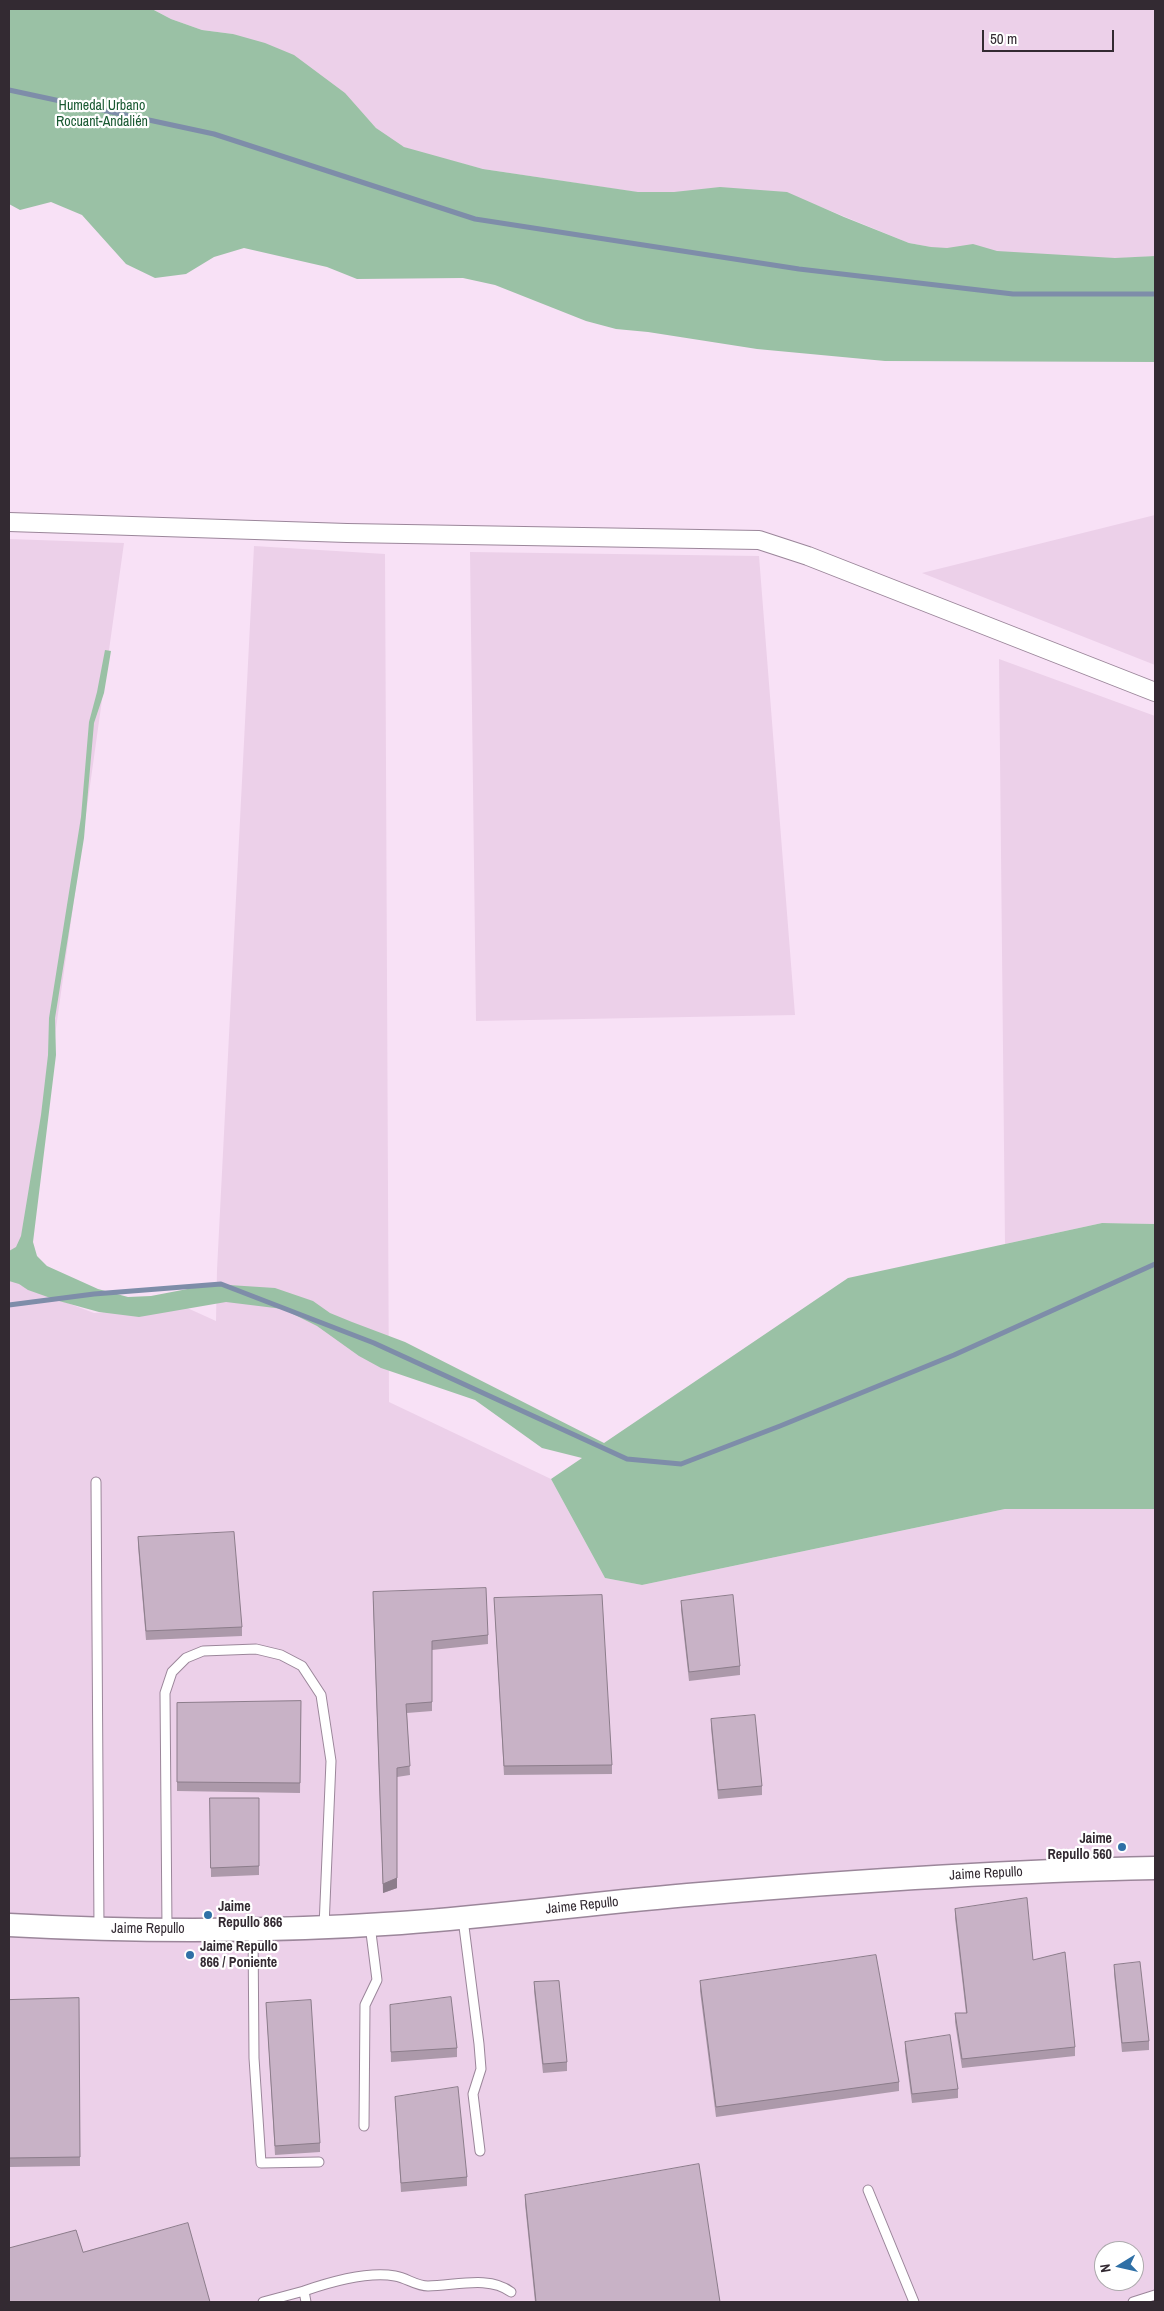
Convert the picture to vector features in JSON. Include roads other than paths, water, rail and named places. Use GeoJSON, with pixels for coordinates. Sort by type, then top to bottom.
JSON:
{"type":"FeatureCollection","features":[{"type":"Feature","properties":{"kind":"street"},"geometry":{"type":"LineString","coordinates":[[9,522],[347,533],[759,540],[825,563],[1155,692]]}},
{"type":"Feature","properties":{"kind":"street","name":"Jaime Repullo"},"geometry":{"type":"LineString","coordinates":[[9,1925],[167,1930],[324,1927],[463,1918],[678,1896],[811,1885],[1012,1872],[1155,1868]]}},
{"type":"Feature","properties":{"kind":"lane"},"geometry":{"type":"LineString","coordinates":[[96,1482],[99,1929]]}},
{"type":"Feature","properties":{"kind":"lane"},"geometry":{"type":"LineString","coordinates":[[167,1930],[165,1693],[172,1672],[186,1658],[203,1651],[256,1649],[281,1655],[302,1666],[321,1695],[331,1761],[324,1927]]}},
{"type":"Feature","properties":{"kind":"lane"},"geometry":{"type":"LineString","coordinates":[[463,1918],[479,2044],[480,2069],[474,2094],[480,2151]]}},
{"type":"Feature","properties":{"kind":"lane"},"geometry":{"type":"LineString","coordinates":[[364,2126],[365,2005],[377,1980],[370,1924]]}},
{"type":"Feature","properties":{"kind":"lane"},"geometry":{"type":"LineString","coordinates":[[253,1929],[254,2058],[261,2163],[319,2162]]}},
{"type":"Feature","properties":{"kind":"lane"},"geometry":{"type":"LineString","coordinates":[[868,2190],[914,2302]]}},
{"type":"Feature","properties":{"kind":"lane"},"geometry":{"type":"LineString","coordinates":[[263,2302],[333,2282],[366,2276],[396,2276],[411,2283],[427,2286],[483,2283],[506,2288],[511,2292]]}},
{"type":"Feature","properties":{"kind":"lane"},"geometry":{"type":"LineString","coordinates":[[304,2291],[306,2302]]}},
{"type":"Feature","properties":{"kind":"lane"},"geometry":{"type":"LineString","coordinates":[[1133,2302],[1155,2295]]}},
{"type":"Feature","properties":{"kind":"waterway"},"geometry":{"type":"LineString","coordinates":[[9,90],[214,134],[475,219],[799,269],[1013,294],[1155,294]]}},
{"type":"Feature","properties":{"kind":"waterway"},"geometry":{"type":"LineString","coordinates":[[9,1305],[94,1294],[221,1284],[374,1343],[627,1459],[681,1464],[954,1355],[1155,1264]]}},
{"type":"Feature","properties":{"kind":"place","name":"Jaime Repullo 560"},"geometry":{"type":"Point","coordinates":[1122,1847]}},
{"type":"Feature","properties":{"kind":"place","name":"Jaime Repullo 866"},"geometry":{"type":"Point","coordinates":[208,1915]}},
{"type":"Feature","properties":{"kind":"place","name":"Jaime Repullo 866 / Poniente"},"geometry":{"type":"Point","coordinates":[190,1955]}},
{"type":"Feature","properties":{"kind":"park label","name":"Humedal Urbano Rocuant-Andalién"},"geometry":{"type":"Point","coordinates":[102,114]}}]}
